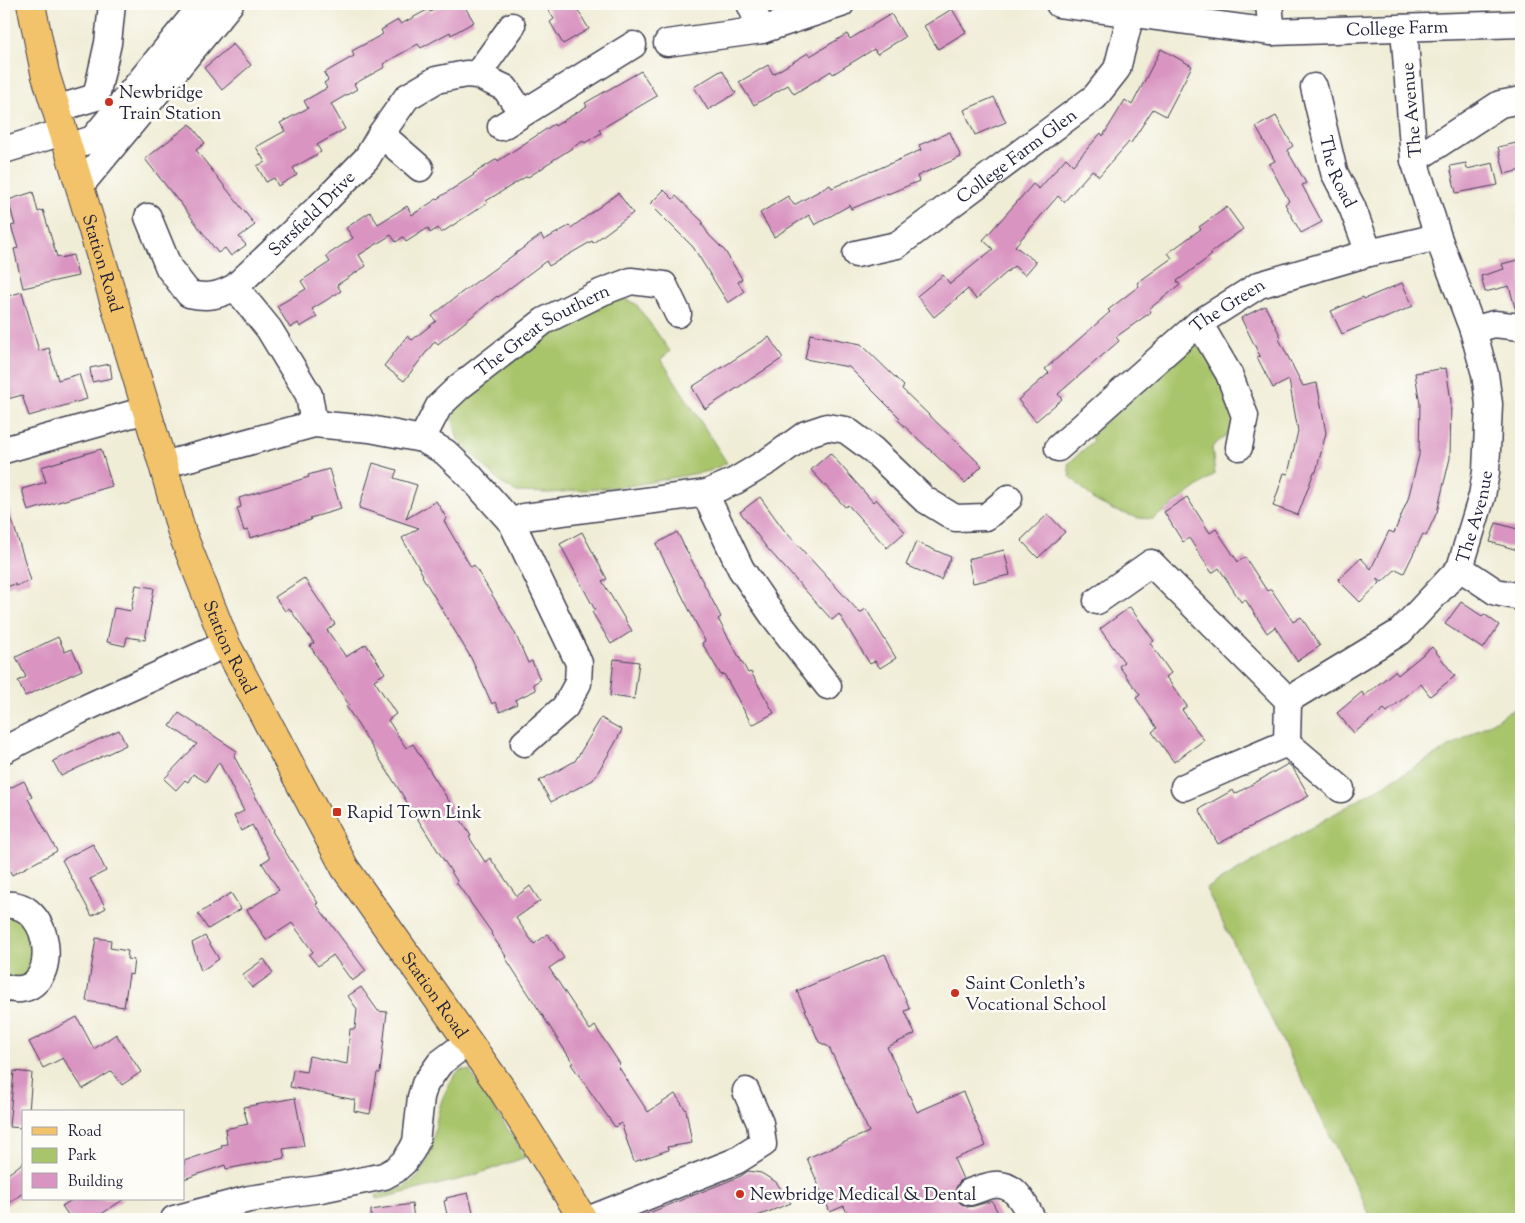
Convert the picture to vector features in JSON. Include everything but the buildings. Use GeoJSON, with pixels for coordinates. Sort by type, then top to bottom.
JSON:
{"type":"FeatureCollection","features":[{"type":"Feature","properties":{"kind":"main road","name":"Station Road"},"geometry":{"type":"LineString","coordinates":[[31,4],[44,73],[80,186],[182,533],[226,644],[346,868],[525,1125],[583,1219]]}},
{"type":"Feature","properties":{"kind":"street"},"geometry":{"type":"LineString","coordinates":[[62,129],[93,139],[105,105],[112,4]]}},
{"type":"Feature","properties":{"kind":"street"},"geometry":{"type":"LineString","coordinates":[[4,150],[62,129],[105,105],[203,4]]}},
{"type":"Feature","properties":{"kind":"street"},"geometry":{"type":"LineString","coordinates":[[80,186],[230,4]]}},
{"type":"Feature","properties":{"kind":"street"},"geometry":{"type":"LineString","coordinates":[[750,4],[762,30]]}},
{"type":"Feature","properties":{"kind":"street"},"geometry":{"type":"LineString","coordinates":[[667,42],[762,30],[841,4]]}},
{"type":"Feature","properties":{"kind":"street","name":"College Farm"},"geometry":{"type":"LineString","coordinates":[[1059,4],[1272,32],[1521,24]]}},
{"type":"Feature","properties":{"kind":"street"},"geometry":{"type":"LineString","coordinates":[[1269,4],[1272,32]]}},
{"type":"Feature","properties":{"kind":"street","name":"College Farm Glen"},"geometry":{"type":"LineString","coordinates":[[856,254],[898,245],[1095,97],[1116,69],[1131,14]]}},
{"type":"Feature","properties":{"kind":"street"},"geometry":{"type":"LineString","coordinates":[[477,75],[512,26]]}},
{"type":"Feature","properties":{"kind":"street","name":"The Avenue"},"geometry":{"type":"LineString","coordinates":[[1288,700],[1400,632],[1460,568],[1482,496],[1486,472],[1488,404],[1485,374],[1473,330],[1438,237],[1414,160],[1404,28]]}},
{"type":"Feature","properties":{"kind":"street"},"geometry":{"type":"LineString","coordinates":[[501,127],[633,45]]}},
{"type":"Feature","properties":{"kind":"street","name":"Sarsfield Drive"},"geometry":{"type":"LineString","coordinates":[[148,217],[169,268],[189,294],[203,297],[222,294],[235,287],[367,158],[380,134],[408,98],[436,80],[466,74],[477,75],[505,88],[522,113]]}},
{"type":"Feature","properties":{"kind":"street","name":"The Road"},"geometry":{"type":"LineString","coordinates":[[1314,86],[1334,172],[1352,208],[1369,253]]}},
{"type":"Feature","properties":{"kind":"street"},"geometry":{"type":"LineString","coordinates":[[1414,160],[1500,104],[1521,100]]}},
{"type":"Feature","properties":{"kind":"street"},"geometry":{"type":"LineString","coordinates":[[380,134],[420,168]]}},
{"type":"Feature","properties":{"kind":"street","name":"The Green"},"geometry":{"type":"LineString","coordinates":[[1058,448],[1199,323],[1259,285],[1369,253],[1438,237]]}},
{"type":"Feature","properties":{"kind":"street","name":"The Great Southern"},"geometry":{"type":"LineString","coordinates":[[422,439],[439,406],[459,386],[544,321],[602,292],[631,281],[664,285],[678,314]]}},
{"type":"Feature","properties":{"kind":"street"},"geometry":{"type":"LineString","coordinates":[[235,287],[269,329],[309,396],[314,424]]}},
{"type":"Feature","properties":{"kind":"street"},"geometry":{"type":"LineString","coordinates":[[1199,323],[1229,374],[1245,416],[1238,447]]}},
{"type":"Feature","properties":{"kind":"street"},"geometry":{"type":"LineString","coordinates":[[1473,330],[1494,324],[1521,328]]}},
{"type":"Feature","properties":{"kind":"street"},"geometry":{"type":"LineString","coordinates":[[4,450],[146,410]]}},
{"type":"Feature","properties":{"kind":"street"},"geometry":{"type":"LineString","coordinates":[[163,465],[314,424],[370,429],[422,439],[445,452],[469,475],[512,523],[579,663],[578,683],[565,707],[524,743]]}},
{"type":"Feature","properties":{"kind":"street"},"geometry":{"type":"LineString","coordinates":[[512,523],[524,517],[707,493],[734,481],[770,460],[806,434],[827,427],[846,430],[873,450],[924,499],[955,518],[986,517],[1008,498]]}},
{"type":"Feature","properties":{"kind":"street"},"geometry":{"type":"LineString","coordinates":[[707,493],[709,502],[741,569],[772,614],[828,686]]}},
{"type":"Feature","properties":{"kind":"street"},"geometry":{"type":"LineString","coordinates":[[1097,601],[1151,563],[1288,700],[1287,743]]}},
{"type":"Feature","properties":{"kind":"street"},"geometry":{"type":"LineString","coordinates":[[1460,568],[1496,592],[1521,597]]}},
{"type":"Feature","properties":{"kind":"street"},"geometry":{"type":"LineString","coordinates":[[4,750],[79,711],[226,644]]}},
{"type":"Feature","properties":{"kind":"street"},"geometry":{"type":"LineString","coordinates":[[1184,787],[1287,743]]}},
{"type":"Feature","properties":{"kind":"street"},"geometry":{"type":"LineString","coordinates":[[1287,743],[1340,789]]}},
{"type":"Feature","properties":{"kind":"street"},"geometry":{"type":"LineString","coordinates":[[4,905],[17,906],[28,912],[35,919],[44,936],[47,951],[45,965],[40,978],[31,985],[21,989],[4,987]]}},
{"type":"Feature","properties":{"kind":"street"},"geometry":{"type":"LineString","coordinates":[[174,1219],[249,1199],[330,1187],[384,1176],[396,1170],[404,1162],[416,1142],[421,1097],[425,1084],[440,1063],[468,1042]]}},
{"type":"Feature","properties":{"kind":"street"},"geometry":{"type":"LineString","coordinates":[[590,1219],[736,1161],[763,1144],[760,1123],[746,1091]]}},
{"type":"Feature","properties":{"kind":"street"},"geometry":{"type":"LineString","coordinates":[[970,1192],[994,1184],[1008,1187],[1022,1198],[1032,1219]]}},
{"type":"Feature","properties":{"kind":"green space"},"geometry":{"type":"Polygon","coordinates":[[[1196,4],[1261,4],[1260,12],[1196,4]]]}},
{"type":"Feature","properties":{"kind":"green space"},"geometry":{"type":"Polygon","coordinates":[[[618,296],[636,304],[670,351],[661,359],[727,463],[709,471],[629,486],[549,493],[517,492],[501,483],[458,440],[453,421],[460,397],[581,310],[618,296]]]}},
{"type":"Feature","properties":{"kind":"green space"},"geometry":{"type":"Polygon","coordinates":[[[1198,341],[1237,412],[1236,427],[1212,447],[1215,474],[1153,519],[1139,518],[1113,510],[1094,500],[1070,476],[1068,464],[1093,441],[1090,435],[1198,341]]]}},
{"type":"Feature","properties":{"kind":"green space"},"geometry":{"type":"Polygon","coordinates":[[[1521,705],[1521,1216],[1514,1219],[1372,1219],[1206,889],[1521,705]]]}},
{"type":"Feature","properties":{"kind":"green space"},"geometry":{"type":"Polygon","coordinates":[[[4,911],[34,927],[32,978],[4,981],[4,911]]]}},
{"type":"Feature","properties":{"kind":"green space"},"geometry":{"type":"Polygon","coordinates":[[[460,1070],[469,1070],[526,1157],[466,1178],[377,1199],[376,1195],[399,1189],[412,1182],[421,1172],[431,1147],[440,1106],[455,1075],[460,1070]]]}},
{"type":"Feature","properties":{"kind":"place","name":"Newbridge Train Station"},"geometry":{"type":"Point","coordinates":[109,102]}},
{"type":"Feature","properties":{"kind":"place","name":"Rapid Town Link"},"geometry":{"type":"Point","coordinates":[337,812]}},
{"type":"Feature","properties":{"kind":"place","name":"Saint Conleth's Vocational School"},"geometry":{"type":"Point","coordinates":[955,993]}},
{"type":"Feature","properties":{"kind":"place","name":"Newbridge Medical & Dental"},"geometry":{"type":"Point","coordinates":[740,1194]}}]}
